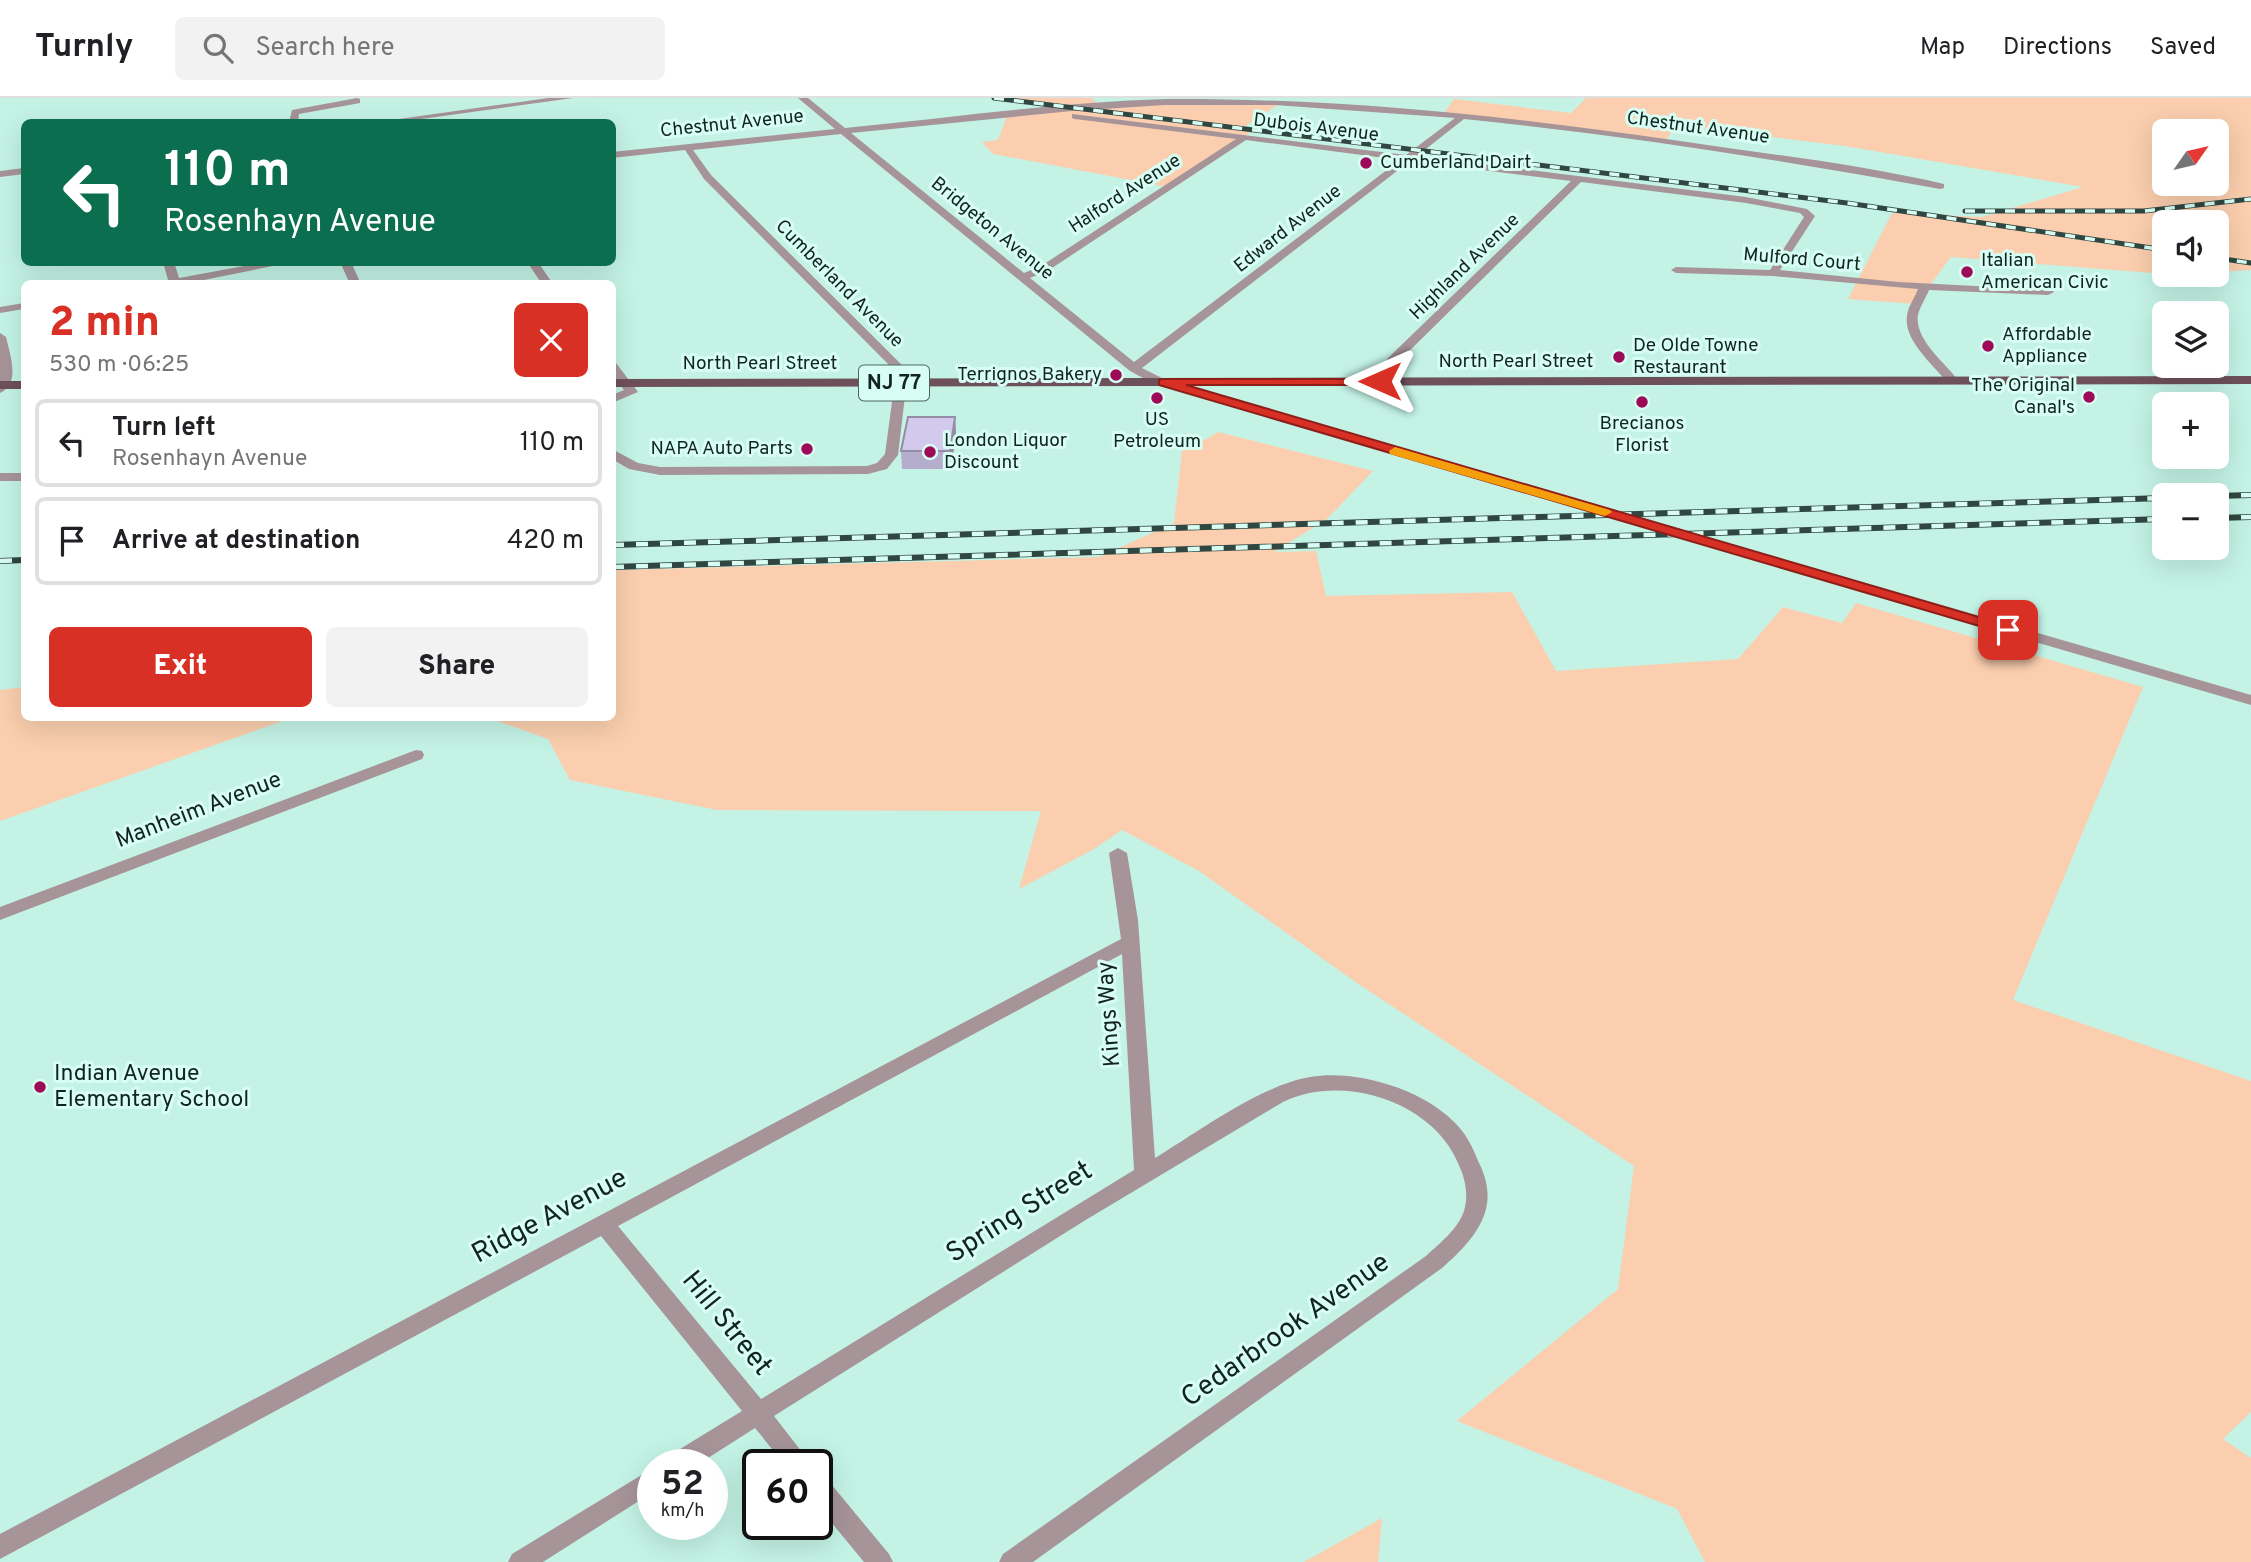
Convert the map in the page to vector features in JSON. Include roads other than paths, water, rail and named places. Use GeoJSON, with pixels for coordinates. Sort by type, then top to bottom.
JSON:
{"type":"FeatureCollection","features":[{"type":"Feature","properties":{"kind":"main road","name":"North Pearl Street"},"geometry":{"type":"LineString","coordinates":[[619,383],[2251,380]]}},
{"type":"Feature","properties":{"kind":"main road"},"geometry":{"type":"LineString","coordinates":[[1,386],[21,385]]}},
{"type":"Feature","properties":{"kind":"street"},"geometry":{"type":"LineString","coordinates":[[429,119],[569,98]]}},
{"type":"Feature","properties":{"kind":"street","name":"Bridgeton Avenue"},"geometry":{"type":"LineString","coordinates":[[802,98],[1134,369],[1163,382],[2251,700]]}},
{"type":"Feature","properties":{"kind":"street"},"geometry":{"type":"LineString","coordinates":[[294,119],[295,112],[356,101]]}},
{"type":"Feature","properties":{"kind":"street","name":"Chestnut Avenue"},"geometry":{"type":"LineString","coordinates":[[616,155],[1040,110],[1210,101],[1275,102],[1460,115],[1665,141],[1940,186]]}},
{"type":"Feature","properties":{"kind":"street","name":"Dubois Avenue"},"geometry":{"type":"LineString","coordinates":[[1040,110],[1772,204],[1803,211],[1810,216],[1773,273]]}},
{"type":"Feature","properties":{"kind":"street","name":"Edward Avenue"},"geometry":{"type":"LineString","coordinates":[[1134,369],[1459,119],[1460,115]]}},
{"type":"Feature","properties":{"kind":"street","name":"Halford Avenue"},"geometry":{"type":"LineString","coordinates":[[1023,277],[1045,268],[1245,137]]}},
{"type":"Feature","properties":{"kind":"street","name":"Cumberland Avenue"},"geometry":{"type":"LineString","coordinates":[[616,455],[634,466],[660,471],[860,471],[882,466],[891,455],[902,371],[707,177],[687,147]]}},
{"type":"Feature","properties":{"kind":"street"},"geometry":{"type":"LineString","coordinates":[[0,174],[21,171]]}},
{"type":"Feature","properties":{"kind":"street","name":"Highland Avenue"},"geometry":{"type":"LineString","coordinates":[[1380,381],[1392,361],[1579,179]]}},
{"type":"Feature","properties":{"kind":"street"},"geometry":{"type":"LineString","coordinates":[[0,180],[21,181]]}},
{"type":"Feature","properties":{"kind":"street"},"geometry":{"type":"LineString","coordinates":[[188,280],[266,266]]}},
{"type":"Feature","properties":{"kind":"street"},"geometry":{"type":"LineString","coordinates":[[534,266],[545,280]]}},
{"type":"Feature","properties":{"kind":"street","name":"Mulford Court"},"geometry":{"type":"LineString","coordinates":[[1676,270],[1773,273],[1925,286],[2048,292]]}},
{"type":"Feature","properties":{"kind":"street"},"geometry":{"type":"LineString","coordinates":[[1925,286],[1912,317],[1913,325],[1916,335],[1952,380]]}},
{"type":"Feature","properties":{"kind":"street"},"geometry":{"type":"LineString","coordinates":[[0,310],[21,306]]}},
{"type":"Feature","properties":{"kind":"street"},"geometry":{"type":"LineString","coordinates":[[0,337],[8,372],[1,386]]}},
{"type":"Feature","properties":{"kind":"street"},"geometry":{"type":"LineString","coordinates":[[616,398],[632,392],[619,383]]}},
{"type":"Feature","properties":{"kind":"street"},"geometry":{"type":"LineString","coordinates":[[0,477],[21,477]]}},
{"type":"Feature","properties":{"kind":"street","name":"Manheim Avenue"},"geometry":{"type":"LineString","coordinates":[[0,914],[416,755]]}},
{"type":"Feature","properties":{"kind":"street","name":"Kings Way"},"geometry":{"type":"LineString","coordinates":[[1118,853],[1129,919],[1145,1174]]}},
{"type":"Feature","properties":{"kind":"street","name":"Ridge Avenue"},"geometry":{"type":"LineString","coordinates":[[0,1547],[1130,942]]}},
{"type":"Feature","properties":{"kind":"street","name":"Spring Street"},"geometry":{"type":"LineString","coordinates":[[701,1449],[1145,1174],[1272,1099],[1311,1084],[1363,1086],[1415,1107]]}},
{"type":"Feature","properties":{"kind":"street","name":"Cedarbrook Avenue"},"geometry":{"type":"LineString","coordinates":[[1012,1562],[1434,1262],[1460,1238],[1478,1203],[1475,1178],[1469,1160],[1446,1126],[1415,1107]]}},
{"type":"Feature","properties":{"kind":"street","name":"Hill Street"},"geometry":{"type":"LineString","coordinates":[[603,1223],[787,1449]]}},
{"type":"Feature","properties":{"kind":"street"},"geometry":{"type":"LineString","coordinates":[[521,1562],[637,1489]]}},
{"type":"Feature","properties":{"kind":"street"},"geometry":{"type":"LineString","coordinates":[[833,1505],[880,1562]]}},
{"type":"Feature","properties":{"kind":"railway"},"geometry":{"type":"LineString","coordinates":[[994,98],[1847,203],[2152,248]]}},
{"type":"Feature","properties":{"kind":"railway"},"geometry":{"type":"LineString","coordinates":[[1965,211],[2144,211],[2251,199]]}},
{"type":"Feature","properties":{"kind":"railway"},"geometry":{"type":"LineString","coordinates":[[2229,260],[2251,263]]}},
{"type":"Feature","properties":{"kind":"railway"},"geometry":{"type":"LineString","coordinates":[[2229,496],[2251,495]]}},
{"type":"Feature","properties":{"kind":"railway"},"geometry":{"type":"LineString","coordinates":[[616,545],[2152,498]]}},
{"type":"Feature","properties":{"kind":"railway"},"geometry":{"type":"LineString","coordinates":[[2229,518],[2251,517]]}},
{"type":"Feature","properties":{"kind":"railway"},"geometry":{"type":"LineString","coordinates":[[616,567],[2152,519]]}},
{"type":"Feature","properties":{"kind":"railway"},"geometry":{"type":"LineString","coordinates":[[0,561],[21,560]]}},
{"type":"Feature","properties":{"kind":"place","name":"Cumberland Dairt"},"geometry":{"type":"Point","coordinates":[1366,163]}},
{"type":"Feature","properties":{"kind":"place","name":"Italian American Civic"},"geometry":{"type":"Point","coordinates":[1967,272]}},
{"type":"Feature","properties":{"kind":"place","name":"Affordable Appliance"},"geometry":{"type":"Point","coordinates":[1988,346]}},
{"type":"Feature","properties":{"kind":"place","name":"De Olde Towne Restaurant"},"geometry":{"type":"Point","coordinates":[1619,357]}},
{"type":"Feature","properties":{"kind":"place","name":"Terrignos Bakery"},"geometry":{"type":"Point","coordinates":[1116,375]}},
{"type":"Feature","properties":{"kind":"place","name":"The Original Canal's"},"geometry":{"type":"Point","coordinates":[2089,397]}},
{"type":"Feature","properties":{"kind":"place","name":"US Petroleum"},"geometry":{"type":"Point","coordinates":[1157,398]}},
{"type":"Feature","properties":{"kind":"place","name":"Brecianos Florist"},"geometry":{"type":"Point","coordinates":[1642,402]}},
{"type":"Feature","properties":{"kind":"place","name":"NAPA Auto Parts"},"geometry":{"type":"Point","coordinates":[807,449]}},
{"type":"Feature","properties":{"kind":"place","name":"London Liquor Discount"},"geometry":{"type":"Point","coordinates":[930,452]}},
{"type":"Feature","properties":{"kind":"place","name":"Indian Avenue Elementary School"},"geometry":{"type":"Point","coordinates":[40,1087]}}]}
